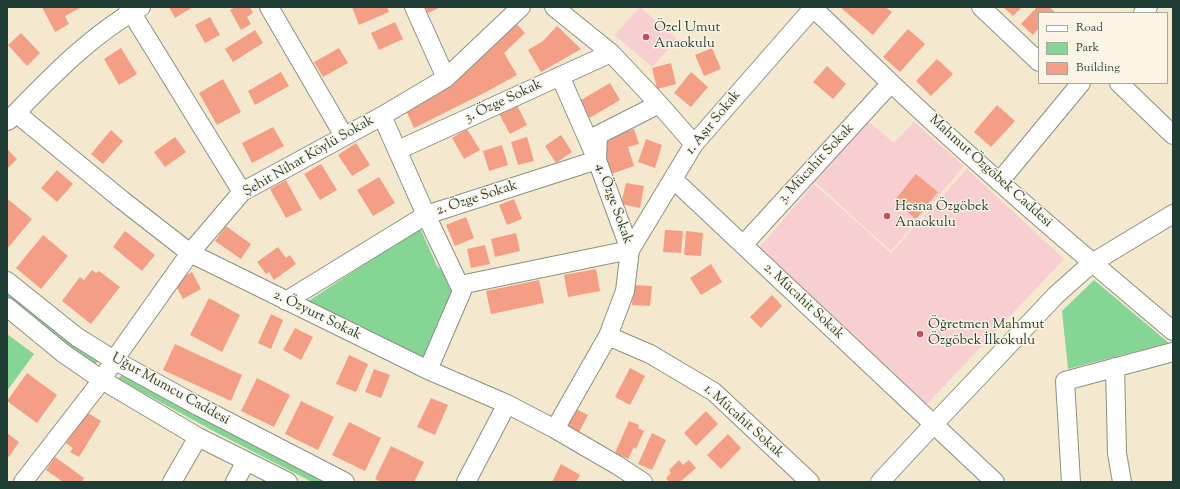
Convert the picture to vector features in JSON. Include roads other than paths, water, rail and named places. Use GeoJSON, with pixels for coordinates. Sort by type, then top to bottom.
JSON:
{"type":"FeatureCollection","features":[{"type":"Feature","properties":{"kind":"street"},"geometry":{"type":"LineString","coordinates":[[269,7],[344,136]]}},
{"type":"Feature","properties":{"kind":"street"},"geometry":{"type":"LineString","coordinates":[[414,7],[446,78]]}},
{"type":"Feature","properties":{"kind":"street","name":"Şehit Nihat Köylü Sokak"},"geometry":{"type":"LineString","coordinates":[[23,482],[102,380],[114,360],[190,254],[242,192],[382,116],[446,78],[521,7]]}},
{"type":"Feature","properties":{"kind":"street"},"geometry":{"type":"LineString","coordinates":[[554,7],[611,53],[694,144]]}},
{"type":"Feature","properties":{"kind":"street","name":"Mahmut Özgöbek Caddesi"},"geometry":{"type":"LineString","coordinates":[[813,7],[891,83],[999,182],[1173,331]]}},
{"type":"Feature","properties":{"kind":"street","name":"1. Aşır Sokak"},"geometry":{"type":"LineString","coordinates":[[630,250],[694,144],[813,7]]}},
{"type":"Feature","properties":{"kind":"street"},"geometry":{"type":"LineString","coordinates":[[982,7],[1038,61]]}},
{"type":"Feature","properties":{"kind":"street"},"geometry":{"type":"LineString","coordinates":[[11,117],[77,52],[133,9],[242,192]]}},
{"type":"Feature","properties":{"kind":"street","name":"3. Özge Sokak"},"geometry":{"type":"LineString","coordinates":[[398,150],[611,53]]}},
{"type":"Feature","properties":{"kind":"street","name":"4. Özge Sokak"},"geometry":{"type":"LineString","coordinates":[[555,429],[608,336],[625,291],[630,250],[597,160],[560,76]]}},
{"type":"Feature","properties":{"kind":"street","name":"3. Mücahit Sokak"},"geometry":{"type":"LineString","coordinates":[[743,245],[891,83]]}},
{"type":"Feature","properties":{"kind":"street"},"geometry":{"type":"LineString","coordinates":[[1120,84],[1173,135]]}},
{"type":"Feature","properties":{"kind":"street"},"geometry":{"type":"LineString","coordinates":[[999,182],[1071,86]]}},
{"type":"Feature","properties":{"kind":"street"},"geometry":{"type":"LineString","coordinates":[[597,160],[598,135],[659,104]]}},
{"type":"Feature","properties":{"kind":"street"},"geometry":{"type":"LineString","coordinates":[[382,116],[462,291],[428,370]]}},
{"type":"Feature","properties":{"kind":"street","name":"2. Özyurt Sokak"},"geometry":{"type":"LineString","coordinates":[[11,117],[122,200],[190,254],[428,370],[507,404],[555,429],[643,482]]}},
{"type":"Feature","properties":{"kind":"street","name":"2. Özge Sokak"},"geometry":{"type":"LineString","coordinates":[[286,301],[426,215],[597,160]]}},
{"type":"Feature","properties":{"kind":"street","name":"2. Mücahit Sokak"},"geometry":{"type":"LineString","coordinates":[[673,179],[995,482]]}},
{"type":"Feature","properties":{"kind":"street"},"geometry":{"type":"LineString","coordinates":[[880,482],[1056,295],[1092,263],[1173,214]]}},
{"type":"Feature","properties":{"kind":"street"},"geometry":{"type":"LineString","coordinates":[[460,284],[630,250]]}},
{"type":"Feature","properties":{"kind":"street","name":"Uğur Mumcu Caddesi"},"geometry":{"type":"LineString","coordinates":[[7,281],[77,337],[114,360],[198,406],[344,482]]}},
{"type":"Feature","properties":{"kind":"street","name":"Uğur Mumcu Caddesi"},"geometry":{"type":"LineString","coordinates":[[7,307],[63,353],[102,380],[198,436],[288,482]]}},
{"type":"Feature","properties":{"kind":"street","name":"1. Mücahit Sokak"},"geometry":{"type":"LineString","coordinates":[[608,336],[650,354],[714,392],[810,482]]}},
{"type":"Feature","properties":{"kind":"street"},"geometry":{"type":"LineString","coordinates":[[1071,482],[1065,380],[1173,352]]}},
{"type":"Feature","properties":{"kind":"street"},"geometry":{"type":"LineString","coordinates":[[1115,367],[1117,453],[1122,482]]}},
{"type":"Feature","properties":{"kind":"street"},"geometry":{"type":"LineString","coordinates":[[466,482],[507,404]]}},
{"type":"Feature","properties":{"kind":"street"},"geometry":{"type":"LineString","coordinates":[[172,482],[198,436]]}},
{"type":"Feature","properties":{"kind":"street"},"geometry":{"type":"LineString","coordinates":[[235,482],[246,461]]}},
{"type":"Feature","properties":{"kind":"place","name":"Özel Umut Anaokulu"},"geometry":{"type":"Point","coordinates":[646,37]}},
{"type":"Feature","properties":{"kind":"place","name":"Hesna Özgöbek Anaokulu"},"geometry":{"type":"Point","coordinates":[887,216]}},
{"type":"Feature","properties":{"kind":"place","name":"Öğretmen Mahmut Özgöbek İlkokulu"},"geometry":{"type":"Point","coordinates":[920,334]}}]}
